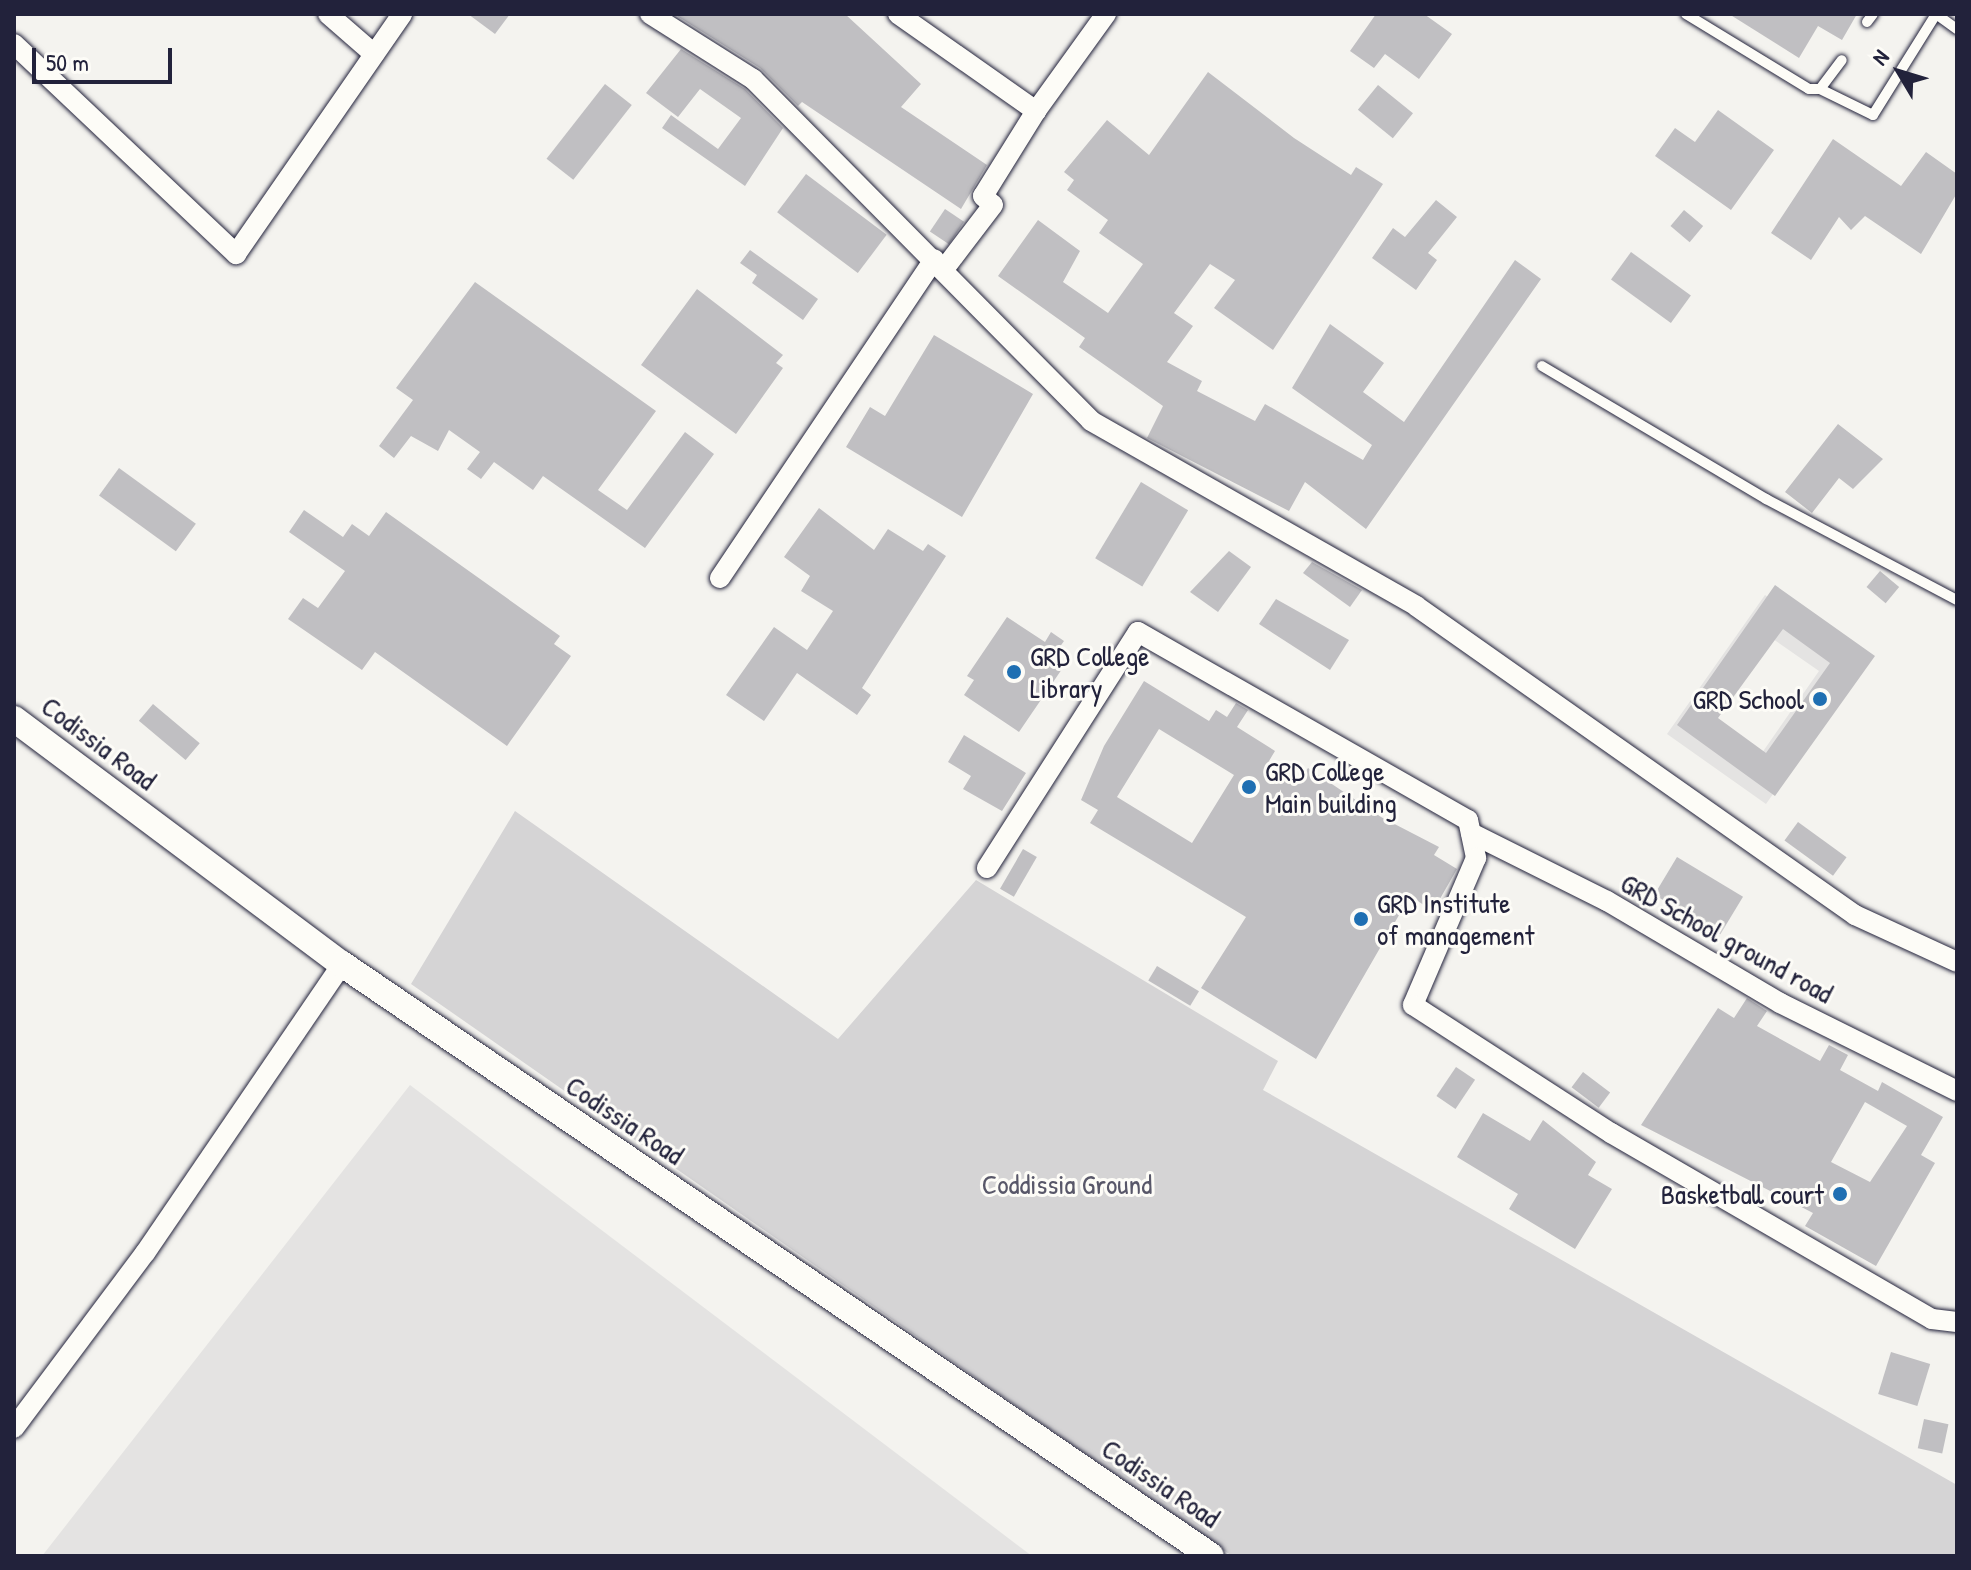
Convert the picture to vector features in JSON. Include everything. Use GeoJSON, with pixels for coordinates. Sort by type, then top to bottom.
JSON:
{"type":"FeatureCollection","features":[{"type":"Feature","properties":{"kind":"street"},"geometry":{"type":"LineString","coordinates":[[328,14],[374,54]]}},
{"type":"Feature","properties":{"kind":"street"},"geometry":{"type":"LineString","coordinates":[[14,44],[236,254],[402,14]]}},
{"type":"Feature","properties":{"kind":"street"},"geometry":{"type":"LineString","coordinates":[[650,14],[753,79],[1091,421],[1416,606],[1855,915],[1957,962]]}},
{"type":"Feature","properties":{"kind":"street"},"geometry":{"type":"LineString","coordinates":[[898,14],[1036,111]]}},
{"type":"Feature","properties":{"kind":"street"},"geometry":{"type":"LineString","coordinates":[[720,578],[939,264],[993,205],[983,196],[1036,111],[1106,14]]}},
{"type":"Feature","properties":{"kind":"street","name":"GRD School ground road"},"geometry":{"type":"LineString","coordinates":[[987,868],[1138,632],[1468,820],[1471,833],[1607,901],[1780,1003],[1957,1091]]}},
{"type":"Feature","properties":{"kind":"street","name":"Codissia Road"},"geometry":{"type":"LineString","coordinates":[[14,719],[342,964],[1211,1556]]}},
{"type":"Feature","properties":{"kind":"street"},"geometry":{"type":"LineString","coordinates":[[1471,833],[1476,858],[1413,1005],[1611,1133],[1932,1319],[1957,1322]]}},
{"type":"Feature","properties":{"kind":"street"},"geometry":{"type":"LineString","coordinates":[[14,1428],[145,1253],[342,964]]}},
{"type":"Feature","properties":{"kind":"lane"},"geometry":{"type":"LineString","coordinates":[[1686,14],[1799,84],[1820,89],[1873,115],[1936,14],[1957,29]]}},
{"type":"Feature","properties":{"kind":"lane"},"geometry":{"type":"LineString","coordinates":[[1820,89],[1842,60]]}},
{"type":"Feature","properties":{"kind":"lane"},"geometry":{"type":"LineString","coordinates":[[1542,366],[1766,499],[1957,600]]}},
{"type":"Feature","properties":{"kind":"shaded area","name":"GRD School"},"geometry":{"type":"Polygon","coordinates":[[[1765,595],[1864,664],[1766,804],[1667,734],[1765,595]],[[1773,639],[1711,727],[1757,760],[1819,671],[1773,639]]]}},
{"type":"Feature","properties":{"kind":"shaded area"},"geometry":{"type":"Polygon","coordinates":[[[410,1085],[1032,1556],[42,1556],[410,1085]]]}},
{"type":"Feature","properties":{"kind":"green space","name":"Coddissia Ground"},"geometry":{"type":"Polygon","coordinates":[[[515,811],[838,1039],[976,880],[1278,1061],[1263,1090],[1957,1485],[1957,1556],[1232,1556],[411,984],[515,811]]]}},
{"type":"Feature","properties":{"kind":"building"},"geometry":{"type":"Polygon","coordinates":[[[468,14],[510,14],[495,34],[468,14]]]}},
{"type":"Feature","properties":{"kind":"building"},"geometry":{"type":"Polygon","coordinates":[[[674,14],[845,14],[921,84],[901,107],[987,165],[961,209],[802,102],[798,106],[760,68],[674,14]]]}},
{"type":"Feature","properties":{"kind":"building"},"geometry":{"type":"Polygon","coordinates":[[[1376,14],[1424,14],[1452,34],[1419,79],[1385,54],[1374,68],[1350,51],[1376,14]]]}},
{"type":"Feature","properties":{"kind":"building"},"geometry":{"type":"Polygon","coordinates":[[[1729,14],[1857,14],[1842,40],[1818,26],[1799,58],[1729,14]]]}},
{"type":"Feature","properties":{"kind":"building"},"geometry":{"type":"Polygon","coordinates":[[[681,49],[745,89],[783,128],[745,186],[662,128],[671,115],[718,149],[741,118],[700,89],[678,117],[646,93],[681,49]]]}},
{"type":"Feature","properties":{"kind":"building"},"geometry":{"type":"Polygon","coordinates":[[[1208,72],[1294,138],[1351,175],[1356,167],[1383,184],[1273,350],[1214,308],[1235,280],[1210,264],[1174,313],[1193,326],[1167,362],[1202,381],[1197,391],[1255,421],[1265,404],[1363,460],[1372,445],[1292,388],[1330,324],[1384,363],[1363,392],[1404,422],[1515,260],[1541,279],[1366,529],[1305,482],[1289,511],[1147,438],[1163,406],[1079,347],[1085,338],[998,276],[1038,220],[1080,251],[1063,282],[1108,313],[1143,264],[1099,233],[1108,220],[1067,190],[1074,180],[1064,172],[1107,120],[1149,155],[1208,72]]]}},
{"type":"Feature","properties":{"kind":"building"},"geometry":{"type":"Polygon","coordinates":[[[605,84],[632,105],[573,180],[547,159],[605,84]]]}},
{"type":"Feature","properties":{"kind":"building"},"geometry":{"type":"Polygon","coordinates":[[[1378,85],[1413,113],[1393,138],[1358,110],[1378,85]]]}},
{"type":"Feature","properties":{"kind":"building"},"geometry":{"type":"Polygon","coordinates":[[[1718,110],[1774,150],[1731,210],[1655,156],[1675,128],[1695,142],[1718,110]]]}},
{"type":"Feature","properties":{"kind":"building"},"geometry":{"type":"Polygon","coordinates":[[[1833,139],[1901,186],[1926,152],[1957,174],[1957,193],[1921,254],[1865,216],[1851,230],[1839,217],[1811,260],[1771,233],[1833,139]]]}},
{"type":"Feature","properties":{"kind":"building"},"geometry":{"type":"Polygon","coordinates":[[[806,174],[887,235],[858,273],[777,212],[806,174]]]}},
{"type":"Feature","properties":{"kind":"building"},"geometry":{"type":"Polygon","coordinates":[[[1436,200],[1457,217],[1428,253],[1437,260],[1416,290],[1372,258],[1393,228],[1405,237],[1436,200]]]}},
{"type":"Feature","properties":{"kind":"building"},"geometry":{"type":"Polygon","coordinates":[[[945,209],[964,222],[949,244],[930,231],[945,209]]]}},
{"type":"Feature","properties":{"kind":"building"},"geometry":{"type":"Polygon","coordinates":[[[1684,210],[1703,226],[1690,242],[1671,226],[1684,210]]]}},
{"type":"Feature","properties":{"kind":"building"},"geometry":{"type":"Polygon","coordinates":[[[750,250],[818,299],[803,320],[752,283],[757,275],[740,263],[750,250]]]}},
{"type":"Feature","properties":{"kind":"building"},"geometry":{"type":"Polygon","coordinates":[[[1631,252],[1691,295],[1671,323],[1611,280],[1631,252]]]}},
{"type":"Feature","properties":{"kind":"building"},"geometry":{"type":"Polygon","coordinates":[[[475,282],[656,411],[598,490],[627,510],[685,432],[714,454],[645,548],[543,476],[533,490],[494,462],[481,479],[467,469],[480,452],[449,430],[438,451],[411,436],[394,458],[379,446],[413,400],[396,388],[475,282]]]}},
{"type":"Feature","properties":{"kind":"building"},"geometry":{"type":"Polygon","coordinates":[[[697,289],[783,355],[776,363],[783,368],[736,434],[641,365],[697,289]]]}},
{"type":"Feature","properties":{"kind":"building"},"geometry":{"type":"Polygon","coordinates":[[[934,335],[1033,394],[962,517],[846,447],[870,407],[885,416],[934,335]]]}},
{"type":"Feature","properties":{"kind":"building"},"geometry":{"type":"Polygon","coordinates":[[[1838,424],[1883,459],[1853,489],[1839,478],[1812,513],[1785,492],[1838,424]]]}},
{"type":"Feature","properties":{"kind":"building"},"geometry":{"type":"Polygon","coordinates":[[[119,468],[196,524],[176,551],[99,496],[119,468]]]}},
{"type":"Feature","properties":{"kind":"building"},"geometry":{"type":"Polygon","coordinates":[[[1141,482],[1188,510],[1142,587],[1095,558],[1141,482]]]}},
{"type":"Feature","properties":{"kind":"building"},"geometry":{"type":"Polygon","coordinates":[[[819,508],[874,550],[888,529],[923,551],[928,544],[946,556],[862,688],[871,695],[857,715],[797,673],[764,721],[726,695],[774,627],[807,650],[833,611],[801,591],[810,576],[784,557],[819,508]]]}},
{"type":"Feature","properties":{"kind":"building"},"geometry":{"type":"Polygon","coordinates":[[[304,510],[343,537],[352,524],[369,536],[386,512],[560,636],[554,644],[571,656],[507,746],[375,652],[362,670],[288,619],[303,598],[318,608],[345,571],[289,532],[304,510]]]}},
{"type":"Feature","properties":{"kind":"building"},"geometry":{"type":"Polygon","coordinates":[[[1229,551],[1251,567],[1218,612],[1190,592],[1229,551]]]}},
{"type":"Feature","properties":{"kind":"building"},"geometry":{"type":"Polygon","coordinates":[[[1312,562],[1362,590],[1350,607],[1303,573],[1312,562]]]}},
{"type":"Feature","properties":{"kind":"building"},"geometry":{"type":"Polygon","coordinates":[[[1880,571],[1899,587],[1886,603],[1867,587],[1880,571]]]}},
{"type":"Feature","properties":{"kind":"building","name":"GRD School"},"geometry":{"type":"Polygon","coordinates":[[[1775,585],[1875,656],[1775,796],[1677,725],[1775,585]],[[1783,629],[1718,718],[1766,753],[1830,663],[1783,629]]]}},
{"type":"Feature","properties":{"kind":"building"},"geometry":{"type":"Polygon","coordinates":[[[1276,599],[1349,640],[1330,670],[1259,624],[1276,599]]]}},
{"type":"Feature","properties":{"kind":"building","name":"GRD College Library"},"geometry":{"type":"Polygon","coordinates":[[[1007,617],[1045,642],[1051,632],[1064,641],[1050,661],[1062,669],[1019,732],[964,695],[974,680],[967,676],[1007,617]]]}},
{"type":"Feature","properties":{"kind":"building"},"geometry":{"type":"Polygon","coordinates":[[[1144,681],[1209,721],[1216,710],[1227,717],[1236,703],[1248,710],[1237,727],[1275,751],[1269,761],[1300,780],[1308,768],[1381,817],[1439,847],[1434,855],[1457,869],[1433,911],[1410,896],[1316,1059],[1201,988],[1246,917],[1090,823],[1098,810],[1081,800],[1104,746],[1144,681]],[[1159,729],[1117,797],[1192,843],[1234,775],[1159,729]]]}},
{"type":"Feature","properties":{"kind":"building"},"geometry":{"type":"Polygon","coordinates":[[[153,704],[200,743],[186,760],[139,721],[153,704]]]}},
{"type":"Feature","properties":{"kind":"building"},"geometry":{"type":"Polygon","coordinates":[[[964,735],[1026,773],[1002,811],[963,789],[971,776],[948,762],[964,735]]]}},
{"type":"Feature","properties":{"kind":"building"},"geometry":{"type":"Polygon","coordinates":[[[1798,822],[1847,857],[1833,876],[1784,841],[1798,822]]]}},
{"type":"Feature","properties":{"kind":"building"},"geometry":{"type":"Polygon","coordinates":[[[1023,849],[1037,857],[1014,897],[1000,889],[1023,849]]]}},
{"type":"Feature","properties":{"kind":"building"},"geometry":{"type":"Polygon","coordinates":[[[1677,857],[1743,897],[1720,934],[1654,895],[1677,857]]]}},
{"type":"Feature","properties":{"kind":"building"},"geometry":{"type":"Polygon","coordinates":[[[1157,966],[1199,991],[1190,1006],[1148,981],[1157,966]]]}},
{"type":"Feature","properties":{"kind":"building"},"geometry":{"type":"Polygon","coordinates":[[[1747,998],[1767,1011],[1757,1026],[1820,1061],[1829,1045],[1848,1055],[1840,1070],[1878,1091],[1882,1082],[1943,1117],[1921,1155],[1935,1163],[1876,1266],[1805,1226],[1813,1213],[1641,1125],[1718,1008],[1734,1018],[1747,998]],[[1865,1102],[1831,1162],[1870,1182],[1907,1126],[1865,1102]]]}},
{"type":"Feature","properties":{"kind":"building"},"geometry":{"type":"Polygon","coordinates":[[[1456,1067],[1475,1080],[1455,1109],[1436,1096],[1456,1067]]]}},
{"type":"Feature","properties":{"kind":"building"},"geometry":{"type":"Polygon","coordinates":[[[1583,1072],[1610,1092],[1599,1108],[1572,1087],[1583,1072]]]}},
{"type":"Feature","properties":{"kind":"building"},"geometry":{"type":"Polygon","coordinates":[[[1483,1113],[1530,1141],[1543,1120],[1596,1162],[1588,1175],[1612,1189],[1575,1249],[1509,1209],[1518,1194],[1457,1157],[1483,1113]]]}},
{"type":"Feature","properties":{"kind":"building"},"geometry":{"type":"Polygon","coordinates":[[[1891,1352],[1930,1364],[1917,1406],[1878,1394],[1891,1352]]]}},
{"type":"Feature","properties":{"kind":"building"},"geometry":{"type":"Polygon","coordinates":[[[1924,1419],[1948,1424],[1942,1454],[1918,1448],[1924,1419]]]}},
{"type":"Feature","properties":{"kind":"place","name":"GRD College Library"},"geometry":{"type":"Point","coordinates":[1014,672]}},
{"type":"Feature","properties":{"kind":"place","name":"GRD School"},"geometry":{"type":"Point","coordinates":[1820,699]}},
{"type":"Feature","properties":{"kind":"place","name":"GRD College Main building"},"geometry":{"type":"Point","coordinates":[1249,787]}},
{"type":"Feature","properties":{"kind":"place","name":"GRD Institute of management"},"geometry":{"type":"Point","coordinates":[1361,919]}},
{"type":"Feature","properties":{"kind":"place","name":"Basketball court"},"geometry":{"type":"Point","coordinates":[1840,1194]}}]}
